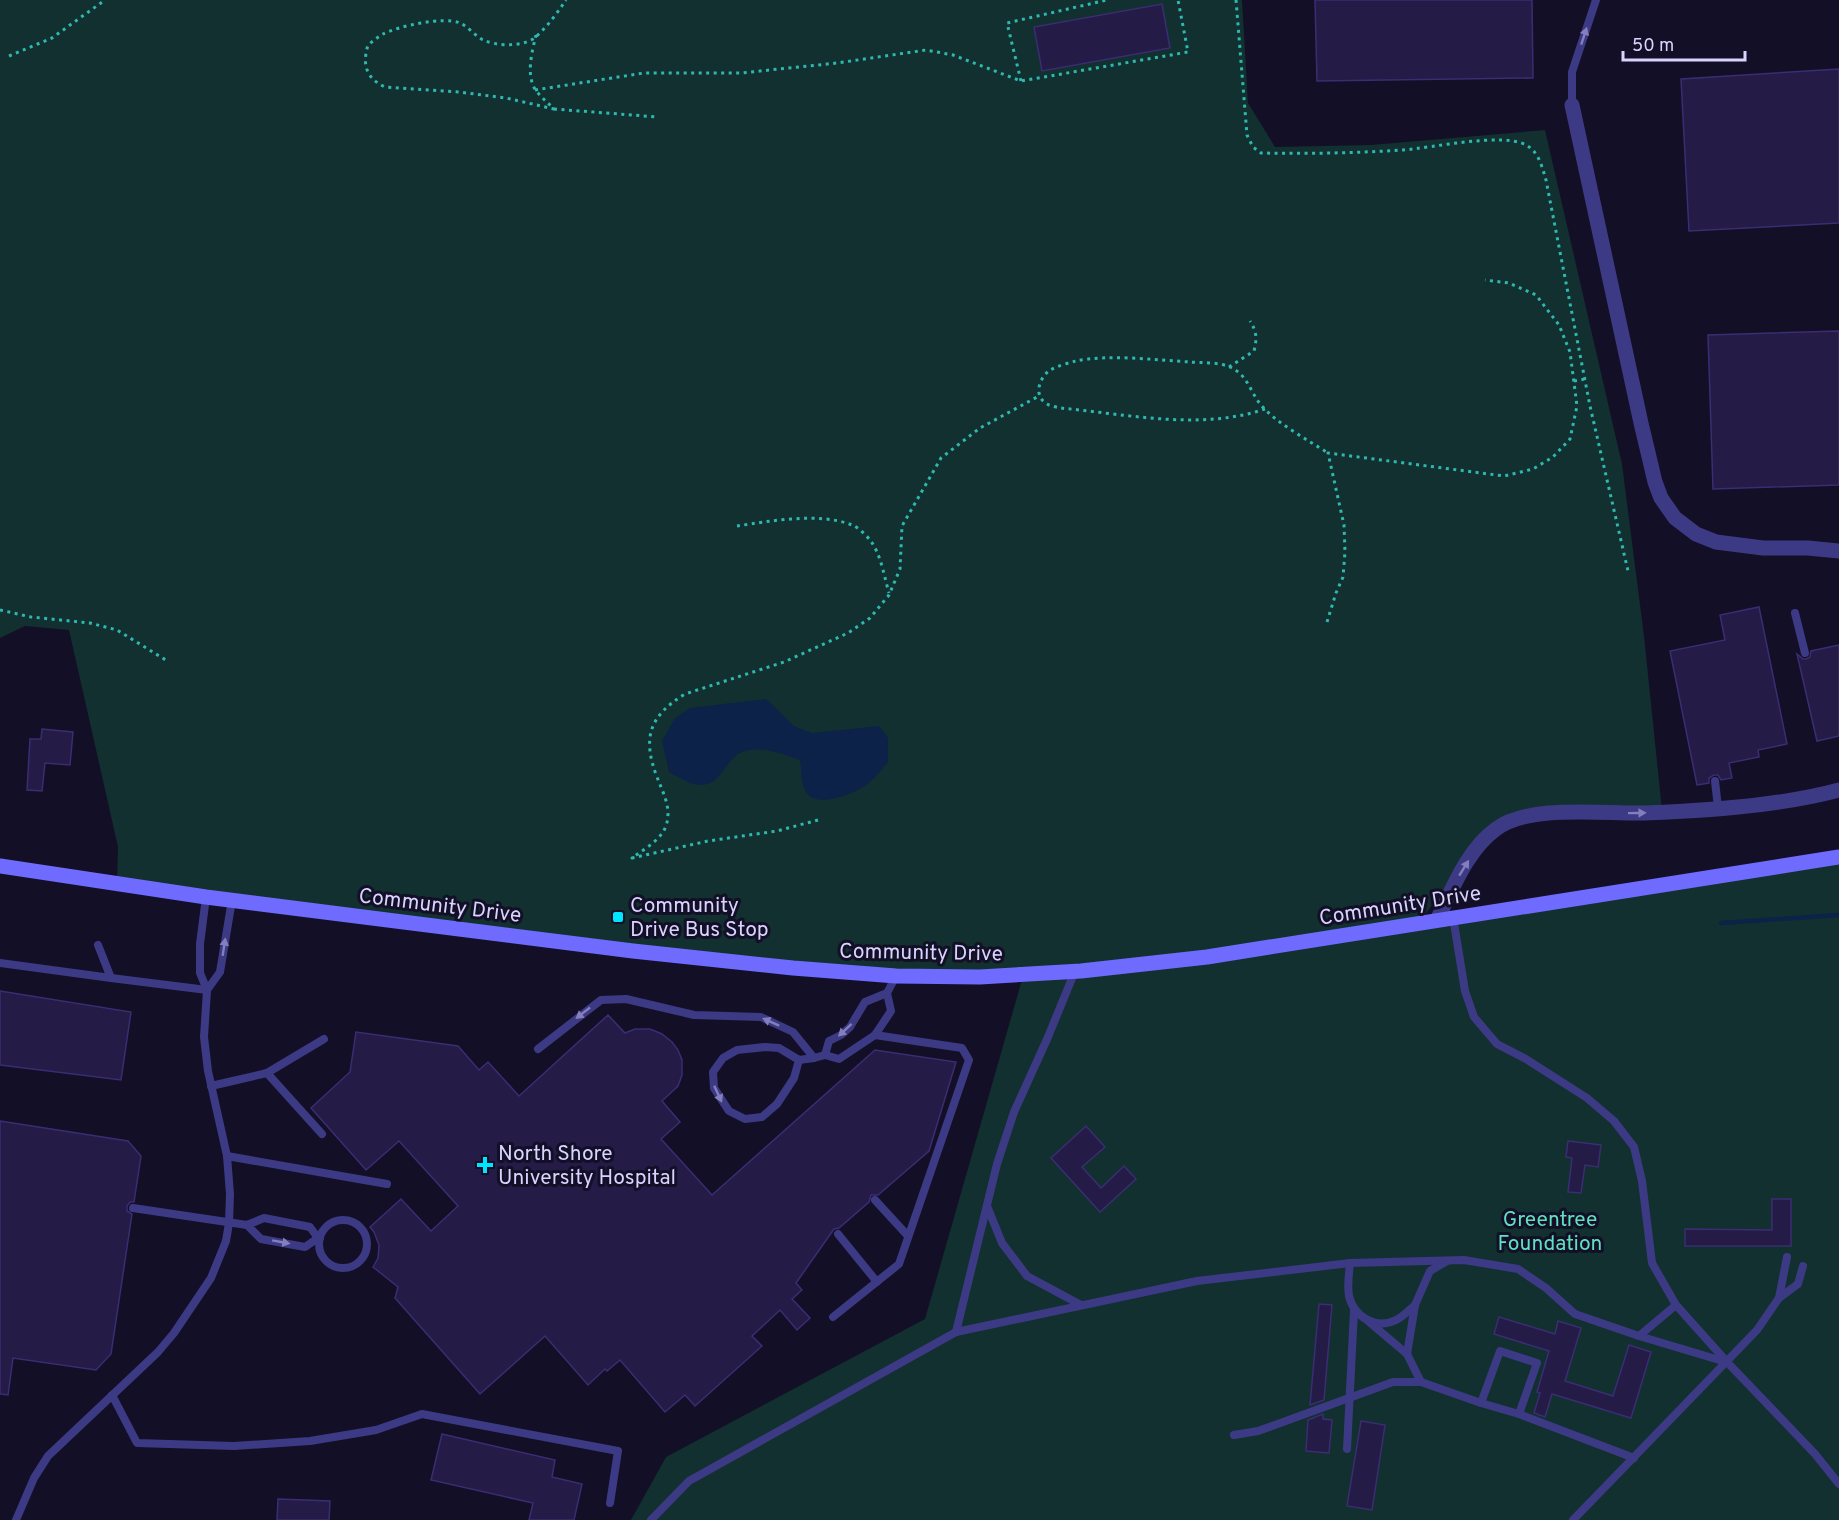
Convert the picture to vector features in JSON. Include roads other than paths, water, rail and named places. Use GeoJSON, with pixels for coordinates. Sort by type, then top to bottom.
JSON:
{"type":"FeatureCollection","features":[{"type":"Feature","properties":{"kind":"main road","name":"Community Drive"},"geometry":{"type":"LineString","coordinates":[[0,866],[206,897],[614,948],[793,968],[896,976],[980,977],[1075,971],[1207,957],[1839,857]]}},
{"type":"Feature","properties":{"kind":"street"},"geometry":{"type":"LineString","coordinates":[[1572,105],[1641,423],[1661,498],[1675,518],[1696,534],[1716,542],[1763,548],[1839,551]]}},
{"type":"Feature","properties":{"kind":"street"},"geometry":{"type":"LineString","coordinates":[[1445,919],[1461,872],[1469,859],[1497,828],[1515,818],[1546,813],[1644,813],[1718,808],[1791,799],[1839,790]]}},
{"type":"Feature","properties":{"kind":"lane"},"geometry":{"type":"LineString","coordinates":[[1572,105],[1572,72],[1596,0]]}},
{"type":"Feature","properties":{"kind":"lane"},"geometry":{"type":"LineString","coordinates":[[1795,613],[1805,652]]}},
{"type":"Feature","properties":{"kind":"lane"},"geometry":{"type":"LineString","coordinates":[[1715,781],[1718,808]]}},
{"type":"Feature","properties":{"kind":"lane"},"geometry":{"type":"LineString","coordinates":[[16,1520],[34,1478],[48,1456],[158,1352],[174,1333],[211,1278],[226,1241],[230,1194],[227,1156],[211,1086],[204,1037],[207,990],[200,973],[200,944],[206,897]]}},
{"type":"Feature","properties":{"kind":"lane"},"geometry":{"type":"LineString","coordinates":[[207,990],[220,972],[232,900]]}},
{"type":"Feature","properties":{"kind":"lane"},"geometry":{"type":"LineString","coordinates":[[1445,919],[1474,1017],[1497,1044],[1526,1059],[1587,1098],[1614,1121],[1634,1147],[1642,1181],[1652,1263],[1676,1305],[1815,1454],[1839,1484]]}},
{"type":"Feature","properties":{"kind":"lane"},"geometry":{"type":"LineString","coordinates":[[98,945],[111,978]]}},
{"type":"Feature","properties":{"kind":"lane"},"geometry":{"type":"LineString","coordinates":[[0,963],[207,990]]}},
{"type":"Feature","properties":{"kind":"lane"},"geometry":{"type":"LineString","coordinates":[[956,1332],[997,1164],[1014,1112],[1075,971]]}},
{"type":"Feature","properties":{"kind":"lane"},"geometry":{"type":"LineString","coordinates":[[825,1055],[829,1041],[850,1027],[865,1002],[887,993],[896,976]]}},
{"type":"Feature","properties":{"kind":"lane"},"geometry":{"type":"LineString","coordinates":[[799,1060],[794,1078],[777,1104],[762,1117],[745,1119],[729,1112],[714,1088],[713,1072],[723,1058],[737,1050],[779,1048],[799,1060],[825,1055],[839,1059],[875,1035],[891,1011],[887,993]]}},
{"type":"Feature","properties":{"kind":"lane"},"geometry":{"type":"LineString","coordinates":[[538,1049],[601,1000],[626,999],[694,1015],[760,1017],[793,1032],[814,1058]]}},
{"type":"Feature","properties":{"kind":"lane"},"geometry":{"type":"LineString","coordinates":[[833,1317],[899,1264],[969,1060],[962,1048],[875,1035]]}},
{"type":"Feature","properties":{"kind":"lane"},"geometry":{"type":"LineString","coordinates":[[211,1086],[267,1073],[324,1039]]}},
{"type":"Feature","properties":{"kind":"lane"},"geometry":{"type":"LineString","coordinates":[[267,1073],[322,1134]]}},
{"type":"Feature","properties":{"kind":"lane"},"geometry":{"type":"LineString","coordinates":[[227,1156],[387,1184]]}},
{"type":"Feature","properties":{"kind":"lane"},"geometry":{"type":"LineString","coordinates":[[875,1200],[908,1236]]}},
{"type":"Feature","properties":{"kind":"lane"},"geometry":{"type":"LineString","coordinates":[[987,1206],[1002,1243],[1027,1276],[1081,1305]]}},
{"type":"Feature","properties":{"kind":"lane"},"geometry":{"type":"LineString","coordinates":[[133,1208],[247,1225],[264,1218],[310,1227],[319,1238],[325,1260],[338,1268],[352,1266],[359,1262],[367,1249],[364,1233],[353,1222],[345,1220],[329,1225],[319,1238],[305,1247],[261,1239],[247,1225]]}},
{"type":"Feature","properties":{"kind":"lane"},"geometry":{"type":"LineString","coordinates":[[838,1234],[877,1282]]}},
{"type":"Feature","properties":{"kind":"lane"},"geometry":{"type":"LineString","coordinates":[[1779,1298],[1787,1257]]}},
{"type":"Feature","properties":{"kind":"lane"},"geometry":{"type":"LineString","coordinates":[[1407,1354],[1415,1305],[1430,1271],[1448,1261]]}},
{"type":"Feature","properties":{"kind":"lane"},"geometry":{"type":"LineString","coordinates":[[651,1520],[689,1481],[956,1332],[1197,1281],[1350,1263],[1479,1262],[1518,1269],[1546,1288],[1575,1314],[1638,1336],[1727,1362]]}},
{"type":"Feature","properties":{"kind":"lane"},"geometry":{"type":"LineString","coordinates":[[1347,1449],[1354,1311],[1348,1294],[1350,1263]]}},
{"type":"Feature","properties":{"kind":"lane"},"geometry":{"type":"LineString","coordinates":[[1573,1520],[1757,1330],[1779,1298],[1798,1284],[1803,1266]]}},
{"type":"Feature","properties":{"kind":"lane"},"geometry":{"type":"LineString","coordinates":[[1367,1320],[1384,1324],[1397,1320],[1415,1305]]}},
{"type":"Feature","properties":{"kind":"lane"},"geometry":{"type":"LineString","coordinates":[[1638,1336],[1676,1305]]}},
{"type":"Feature","properties":{"kind":"lane"},"geometry":{"type":"LineString","coordinates":[[1354,1311],[1407,1354],[1421,1382]]}},
{"type":"Feature","properties":{"kind":"lane"},"geometry":{"type":"LineString","coordinates":[[1481,1403],[1500,1351],[1537,1364],[1519,1414]]}},
{"type":"Feature","properties":{"kind":"lane"},"geometry":{"type":"LineString","coordinates":[[1234,1435],[1258,1431],[1393,1382],[1421,1382],[1519,1414],[1634,1458]]}},
{"type":"Feature","properties":{"kind":"lane"},"geometry":{"type":"LineString","coordinates":[[112,1395],[136,1443],[234,1446],[310,1441],[376,1430],[422,1414],[618,1451],[610,1503]]}},
{"type":"Feature","properties":{"kind":"water"},"geometry":{"type":"Polygon","coordinates":[[[766,699],[794,726],[812,733],[879,726],[888,738],[888,762],[865,786],[852,793],[826,800],[811,797],[806,792],[800,760],[766,750],[745,751],[737,755],[710,783],[701,785],[690,783],[669,772],[662,741],[675,718],[690,708],[766,699]]]}},
{"type":"Feature","properties":{"kind":"waterway"},"geometry":{"type":"LineString","coordinates":[[1721,923],[1839,915]]}},
{"type":"Feature","properties":{"kind":"place","name":"Community Drive Bus Stop"},"geometry":{"type":"Point","coordinates":[618,917]}},
{"type":"Feature","properties":{"kind":"place","name":"North Shore University Hospital"},"geometry":{"type":"Point","coordinates":[485,1165]}},
{"type":"Feature","properties":{"kind":"park label","name":"Greentree Foundation"},"geometry":{"type":"Point","coordinates":[1550,1231]}}]}
